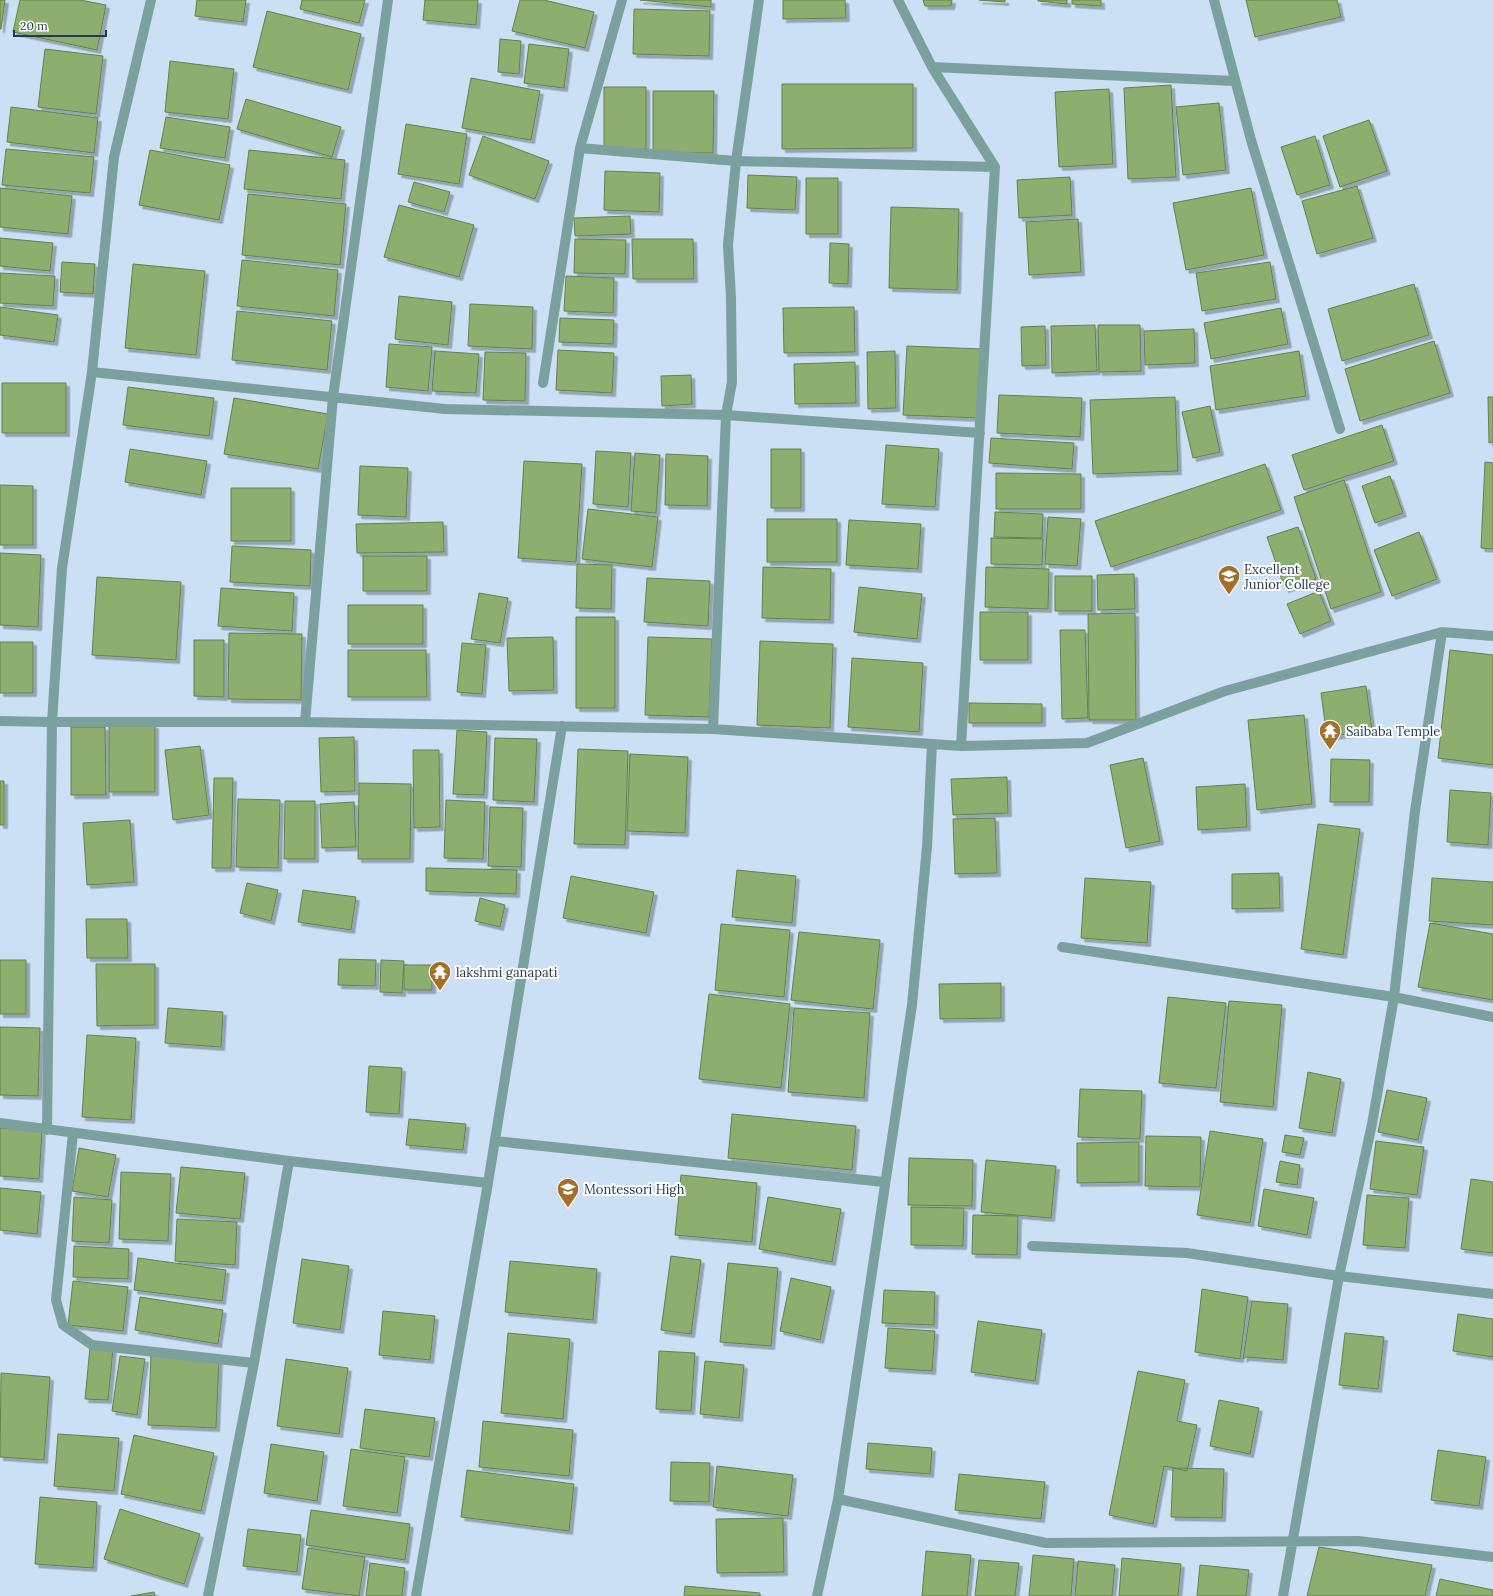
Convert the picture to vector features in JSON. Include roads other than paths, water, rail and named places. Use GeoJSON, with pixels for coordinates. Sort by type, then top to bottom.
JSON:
{"type":"FeatureCollection","features":[{"type":"Feature","properties":{"kind":"street"},"geometry":{"type":"LineString","coordinates":[[47,1130],[52,722],[62,568],[92,372],[114,157],[152,0]]}},
{"type":"Feature","properties":{"kind":"street"},"geometry":{"type":"LineString","coordinates":[[305,722],[332,397],[388,0]]}},
{"type":"Feature","properties":{"kind":"street"},"geometry":{"type":"LineString","coordinates":[[543,384],[580,148],[622,0]]}},
{"type":"Feature","properties":{"kind":"street"},"geometry":{"type":"LineString","coordinates":[[712,729],[726,415],[732,382],[731,298],[728,245],[736,161],[758,0]]}},
{"type":"Feature","properties":{"kind":"street"},"geometry":{"type":"LineString","coordinates":[[898,0],[932,67],[995,167],[961,746]]}},
{"type":"Feature","properties":{"kind":"street"},"geometry":{"type":"LineString","coordinates":[[1214,0],[1234,81],[1253,148],[1340,429]]}},
{"type":"Feature","properties":{"kind":"street"},"geometry":{"type":"LineString","coordinates":[[932,67],[1234,81]]}},
{"type":"Feature","properties":{"kind":"street"},"geometry":{"type":"LineString","coordinates":[[580,148],[736,161],[995,167]]}},
{"type":"Feature","properties":{"kind":"street"},"geometry":{"type":"LineString","coordinates":[[92,372],[445,409],[726,415],[980,433]]}},
{"type":"Feature","properties":{"kind":"street"},"geometry":{"type":"LineString","coordinates":[[0,721],[305,722],[712,729],[961,746],[1087,743],[1225,691],[1442,632],[1493,636]]}},
{"type":"Feature","properties":{"kind":"street"},"geometry":{"type":"LineString","coordinates":[[1283,1596],[1291,1542],[1339,1276],[1372,1124],[1394,997],[1415,811],[1442,632]]}},
{"type":"Feature","properties":{"kind":"street"},"geometry":{"type":"LineString","coordinates":[[416,1596],[495,1141],[562,726]]}},
{"type":"Feature","properties":{"kind":"street"},"geometry":{"type":"LineString","coordinates":[[817,1596],[838,1498],[884,1182],[912,1005],[928,847],[932,744]]}},
{"type":"Feature","properties":{"kind":"street"},"geometry":{"type":"LineString","coordinates":[[1062,947],[1394,997],[1493,1017]]}},
{"type":"Feature","properties":{"kind":"street"},"geometry":{"type":"LineString","coordinates":[[0,1123],[289,1161],[488,1182]]}},
{"type":"Feature","properties":{"kind":"street"},"geometry":{"type":"LineString","coordinates":[[72,1133],[56,1300],[63,1325],[92,1345],[254,1363]]}},
{"type":"Feature","properties":{"kind":"street"},"geometry":{"type":"LineString","coordinates":[[495,1141],[884,1182]]}},
{"type":"Feature","properties":{"kind":"street"},"geometry":{"type":"LineString","coordinates":[[208,1596],[254,1363],[289,1161]]}},
{"type":"Feature","properties":{"kind":"street"},"geometry":{"type":"LineString","coordinates":[[1032,1246],[1187,1253],[1339,1276],[1493,1294]]}},
{"type":"Feature","properties":{"kind":"street"},"geometry":{"type":"LineString","coordinates":[[838,1498],[1046,1543],[1358,1541],[1493,1557]]}},
{"type":"Feature","properties":{"kind":"place","name":"Excellent Junior College"},"geometry":{"type":"Point","coordinates":[1229,596]}},
{"type":"Feature","properties":{"kind":"place","name":"Saibaba Temple"},"geometry":{"type":"Point","coordinates":[1330,750]}},
{"type":"Feature","properties":{"kind":"place","name":"lakshmi ganapati"},"geometry":{"type":"Point","coordinates":[440,992]}},
{"type":"Feature","properties":{"kind":"place","name":"Montessori High"},"geometry":{"type":"Point","coordinates":[568,1208]}}]}
